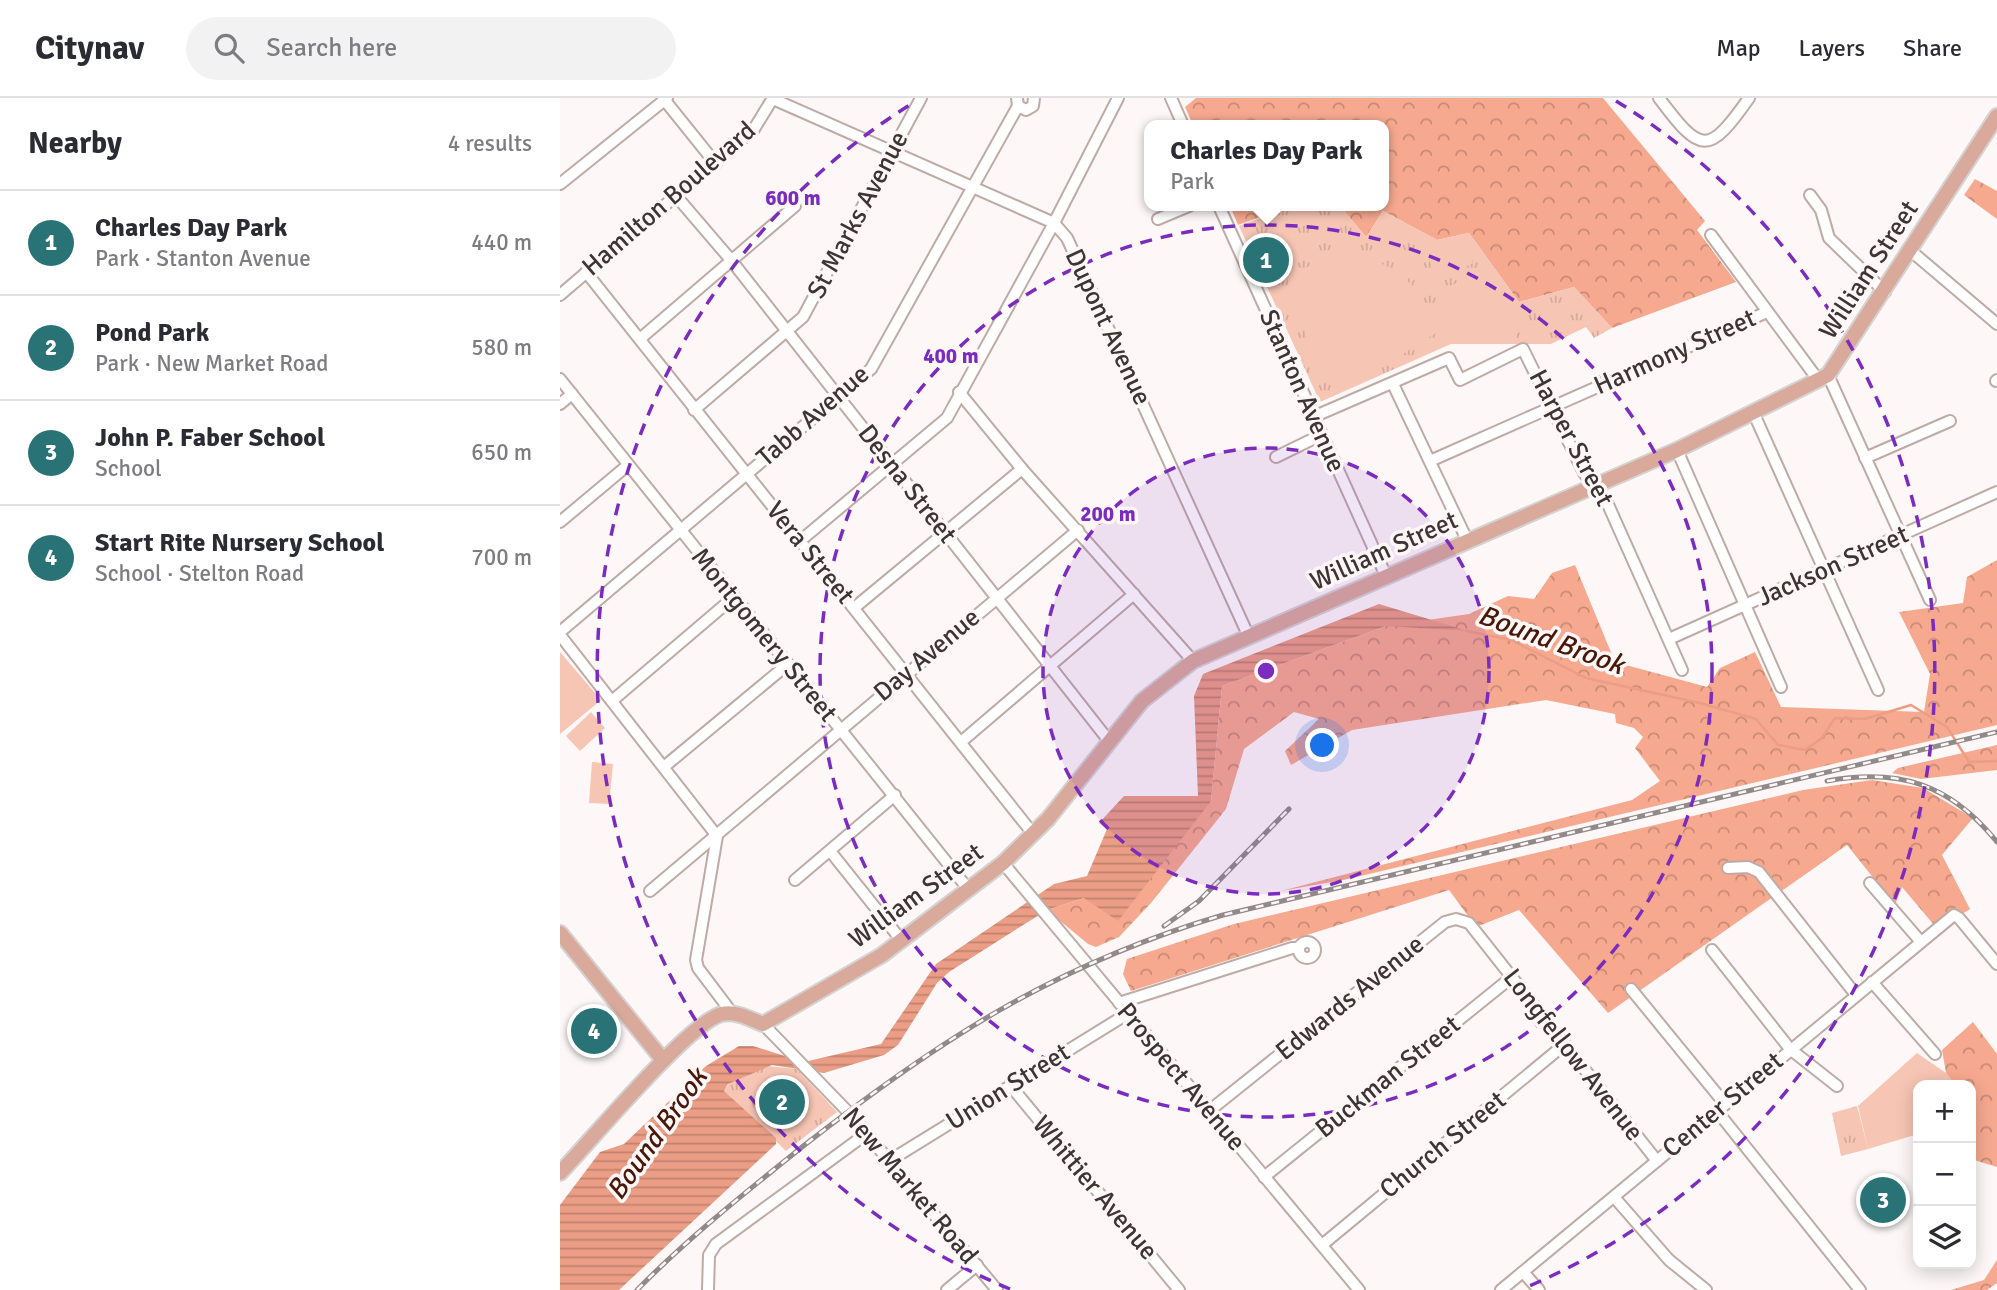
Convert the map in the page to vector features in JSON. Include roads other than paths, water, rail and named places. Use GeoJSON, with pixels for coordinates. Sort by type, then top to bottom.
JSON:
{"type":"FeatureCollection","features":[{"type":"Feature","properties":{"kind":"main road","name":"William Street"},"geometry":{"type":"LineString","coordinates":[[763,1024],[902,941],[1003,863],[1034,835],[1142,701],[1193,662],[1677,450],[1823,378],[1885,292],[1997,116]]}},
{"type":"Feature","properties":{"kind":"main road"},"geometry":{"type":"LineString","coordinates":[[560,933],[663,1060]]}},
{"type":"Feature","properties":{"kind":"main road"},"geometry":{"type":"LineString","coordinates":[[560,1173],[663,1060],[707,1021],[732,1013],[763,1024]]}},
{"type":"Feature","properties":{"kind":"street","name":"Dupont Avenue"},"geometry":{"type":"LineString","coordinates":[[773,98],[1054,223],[1067,237],[1249,637]]}},
{"type":"Feature","properties":{"kind":"street","name":"Hamilton Boulevard"},"geometry":{"type":"LineString","coordinates":[[560,295],[754,129],[773,98]]}},
{"type":"Feature","properties":{"kind":"street","name":"St Marks Avenue"},"geometry":{"type":"LineString","coordinates":[[694,410],[803,317],[921,98]]}},
{"type":"Feature","properties":{"kind":"street","name":"Tabb Avenue"},"geometry":{"type":"LineString","coordinates":[[560,633],[871,369],[1017,102],[1029,110],[1033,106],[1034,98]]}},
{"type":"Feature","properties":{"kind":"street"},"geometry":{"type":"LineString","coordinates":[[800,541],[947,418],[1054,223],[1118,98]]}},
{"type":"Feature","properties":{"kind":"street"},"geometry":{"type":"LineString","coordinates":[[1171,98],[1181,120]]}},
{"type":"Feature","properties":{"kind":"street"},"geometry":{"type":"LineString","coordinates":[[1659,98],[1688,135],[1703,142],[1725,132],[1749,98]]}},
{"type":"Feature","properties":{"kind":"street"},"geometry":{"type":"LineString","coordinates":[[560,184],[665,99],[716,164]]}},
{"type":"Feature","properties":{"kind":"street"},"geometry":{"type":"LineString","coordinates":[[1810,195],[1821,210],[1829,238],[1885,292]]}},
{"type":"Feature","properties":{"kind":"street","name":"Desna Street"},"geometry":{"type":"LineString","coordinates":[[677,197],[731,260],[1109,741]]}},
{"type":"Feature","properties":{"kind":"street"},"geometry":{"type":"LineString","coordinates":[[641,338],[795,206]]}},
{"type":"Feature","properties":{"kind":"street"},"geometry":{"type":"LineString","coordinates":[[1158,219],[1177,211]]}},
{"type":"Feature","properties":{"kind":"street","name":"Stanton Avenue"},"geometry":{"type":"LineString","coordinates":[[1221,211],[1386,576]]}},
{"type":"Feature","properties":{"kind":"street"},"geometry":{"type":"LineString","coordinates":[[1711,235],[1767,312],[1823,378],[1865,458],[1930,600]]}},
{"type":"Feature","properties":{"kind":"street"},"geometry":{"type":"LineString","coordinates":[[1911,251],[1997,324]]}},
{"type":"Feature","properties":{"kind":"street","name":"Vera Street"},"geometry":{"type":"LineString","coordinates":[[586,272],[1034,835]]}},
{"type":"Feature","properties":{"kind":"street","name":"Harmony Street"},"geometry":{"type":"LineString","coordinates":[[1430,461],[1767,312]]}},
{"type":"Feature","properties":{"kind":"street","name":"Harper Street"},"geometry":{"type":"LineString","coordinates":[[1394,384],[1449,358],[1460,380],[1523,349],[1584,473],[1605,500],[1682,670]]}},
{"type":"Feature","properties":{"kind":"street","name":"Montgomery Street"},"geometry":{"type":"LineString","coordinates":[[560,379],[969,890]]}},
{"type":"Feature","properties":{"kind":"street"},"geometry":{"type":"LineString","coordinates":[[1313,417],[1394,384],[1467,540]]}},
{"type":"Feature","properties":{"kind":"street"},"geometry":{"type":"LineString","coordinates":[[959,392],[1022,469],[1193,662]]}},
{"type":"Feature","properties":{"kind":"street"},"geometry":{"type":"LineString","coordinates":[[560,404],[572,394]]}},
{"type":"Feature","properties":{"kind":"street"},"geometry":{"type":"LineString","coordinates":[[1754,414],[1878,690]]}},
{"type":"Feature","properties":{"kind":"street"},"geometry":{"type":"LineString","coordinates":[[1865,458],[1950,421]]}},
{"type":"Feature","properties":{"kind":"street"},"geometry":{"type":"LineString","coordinates":[[1276,457],[1321,435]]}},
{"type":"Feature","properties":{"kind":"street"},"geometry":{"type":"LineString","coordinates":[[1677,450],[1782,687]]}},
{"type":"Feature","properties":{"kind":"street"},"geometry":{"type":"LineString","coordinates":[[560,522],[628,465]]}},
{"type":"Feature","properties":{"kind":"street"},"geometry":{"type":"LineString","coordinates":[[854,608],[1022,469]]}},
{"type":"Feature","properties":{"kind":"street","name":"Jackson Street"},"geometry":{"type":"LineString","coordinates":[[1669,639],[1997,492]]}},
{"type":"Feature","properties":{"kind":"street","name":"Day Avenue"},"geometry":{"type":"LineString","coordinates":[[650,891],[1077,530]]}},
{"type":"Feature","properties":{"kind":"street"},"geometry":{"type":"LineString","coordinates":[[961,741],[1134,594]]}},
{"type":"Feature","properties":{"kind":"street"},"geometry":{"type":"LineString","coordinates":[[613,700],[734,597]]}},
{"type":"Feature","properties":{"kind":"street"},"geometry":{"type":"LineString","coordinates":[[560,633],[717,836],[696,964],[732,1013]]}},
{"type":"Feature","properties":{"kind":"street"},"geometry":{"type":"LineString","coordinates":[[665,766],[788,664]]}},
{"type":"Feature","properties":{"kind":"street"},"geometry":{"type":"LineString","coordinates":[[795,880],[895,795]]}},
{"type":"Feature","properties":{"kind":"street"},"geometry":{"type":"LineString","coordinates":[[830,851],[902,941]]}},
{"type":"Feature","properties":{"kind":"street","name":"Prospect Avenue"},"geometry":{"type":"LineString","coordinates":[[1003,863],[1359,1290]]}},
{"type":"Feature","properties":{"kind":"street"},"geometry":{"type":"LineString","coordinates":[[1728,867],[1748,867],[1759,872],[1856,995]]}},
{"type":"Feature","properties":{"kind":"street"},"geometry":{"type":"LineString","coordinates":[[1870,883],[1921,942]]}},
{"type":"Feature","properties":{"kind":"street","name":"Center Street"},"geometry":{"type":"LineString","coordinates":[[1501,1290],[1954,915],[1997,964]]}},
{"type":"Feature","properties":{"kind":"street","name":"Edwards Avenue"},"geometry":{"type":"LineString","coordinates":[[1209,1111],[1445,922],[1456,919],[1469,923],[1490,949]]}},
{"type":"Feature","properties":{"kind":"street"},"geometry":{"type":"LineString","coordinates":[[1119,1003],[1299,948]]}},
{"type":"Feature","properties":{"kind":"street","name":"Longfellow Avenue"},"geometry":{"type":"LineString","coordinates":[[1490,949],[1657,1161]]}},
{"type":"Feature","properties":{"kind":"street"},"geometry":{"type":"LineString","coordinates":[[1712,950],[1790,1049],[1837,1086]]}},
{"type":"Feature","properties":{"kind":"street","name":"Buckman Street"},"geometry":{"type":"LineString","coordinates":[[1264,1177],[1512,977]]}},
{"type":"Feature","properties":{"kind":"street"},"geometry":{"type":"LineString","coordinates":[[1872,982],[1935,1054]]}},
{"type":"Feature","properties":{"kind":"street"},"geometry":{"type":"LineString","coordinates":[[1631,989],[1860,1290]]}},
{"type":"Feature","properties":{"kind":"street","name":"Union Street"},"geometry":{"type":"LineString","coordinates":[[889,1161],[1127,1014]]}},
{"type":"Feature","properties":{"kind":"street","name":"New Market Road"},"geometry":{"type":"LineString","coordinates":[[763,1024],[822,1083],[997,1290]]}},
{"type":"Feature","properties":{"kind":"street","name":"Church Street"},"geometry":{"type":"LineString","coordinates":[[1321,1245],[1565,1044]]}},
{"type":"Feature","properties":{"kind":"street","name":"Whittier Avenue"},"geometry":{"type":"LineString","coordinates":[[1010,1085],[1179,1290]]}},
{"type":"Feature","properties":{"kind":"street"},"geometry":{"type":"LineString","coordinates":[[708,1290],[709,1255],[716,1244],[866,1134]]}},
{"type":"Feature","properties":{"kind":"street"},"geometry":{"type":"LineString","coordinates":[[1614,1197],[1669,1260],[1706,1290]]}},
{"type":"Feature","properties":{"kind":"street"},"geometry":{"type":"LineString","coordinates":[[947,1290],[977,1265]]}},
{"type":"Feature","properties":{"kind":"street"},"geometry":{"type":"LineString","coordinates":[[1523,1272],[1539,1290]]}},
{"type":"Feature","properties":{"kind":"water"},"geometry":{"type":"Polygon","coordinates":[[[1379,604],[1468,631],[1386,626],[1222,686],[1211,801],[1118,921],[1084,898],[1047,910],[949,972],[937,983],[898,1045],[884,1055],[824,1073],[772,1065],[728,1084],[724,1091],[776,1138],[776,1144],[619,1290],[560,1290],[560,1205],[600,1152],[624,1144],[706,1066],[739,1046],[753,1046],[804,1062],[881,1044],[936,964],[1054,884],[1087,876],[1107,829],[1099,823],[1124,796],[1198,796],[1194,696],[1203,674],[1379,604]]]}},
{"type":"Feature","properties":{"kind":"waterway","name":"Bound Brook"},"geometry":{"type":"LineString","coordinates":[[1467,631],[1511,640],[1586,678],[1700,703],[1756,719],[1778,745],[1805,750],[1822,738],[1835,718],[1865,719],[1911,705],[1947,727],[1969,762],[1997,761]]}},
{"type":"Feature","properties":{"kind":"railway"},"geometry":{"type":"LineString","coordinates":[[637,1290],[739,1198],[852,1108],[1000,1010],[1105,957],[1223,915],[1997,732]]}},
{"type":"Feature","properties":{"kind":"railway"},"geometry":{"type":"LineString","coordinates":[[1827,781],[1878,777],[1922,785],[1961,806],[1997,842]]}},
{"type":"Feature","properties":{"kind":"railway"},"geometry":{"type":"LineString","coordinates":[[1164,926],[1199,901],[1289,809]]}},
{"type":"Feature","properties":{"kind":"place","name":"Charles Day Park"},"geometry":{"type":"Point","coordinates":[1266,260]}},
{"type":"Feature","properties":{"kind":"place","name":"Start Rite Nursery School"},"geometry":{"type":"Point","coordinates":[594,1031]}},
{"type":"Feature","properties":{"kind":"place","name":"Pond Park"},"geometry":{"type":"Point","coordinates":[782,1102]}},
{"type":"Feature","properties":{"kind":"place","name":"John P. Faber School"},"geometry":{"type":"Point","coordinates":[1883,1200]}}]}
